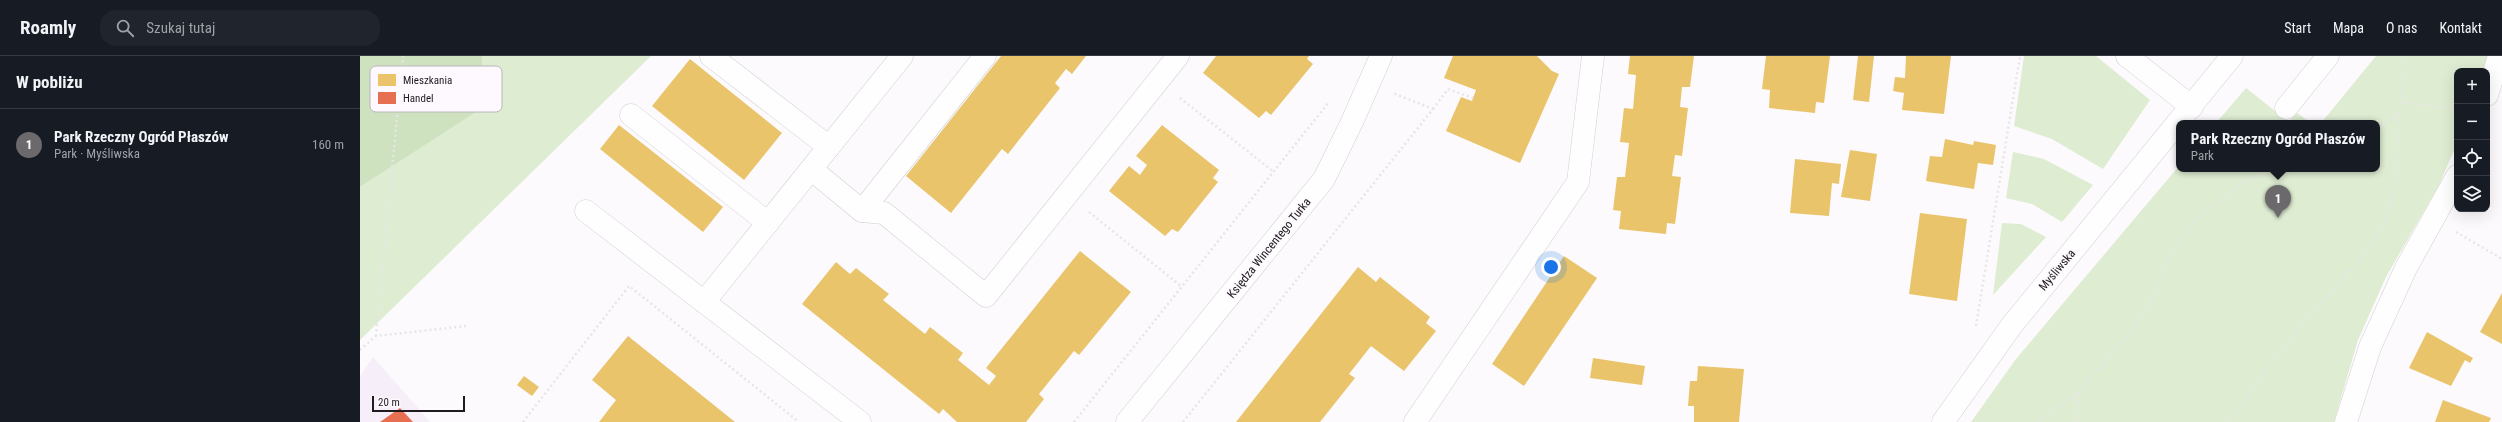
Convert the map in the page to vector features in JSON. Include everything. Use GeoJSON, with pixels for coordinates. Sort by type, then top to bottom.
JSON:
{"type":"FeatureCollection","features":[{"type":"Feature","properties":{"kind":"street"},"geometry":{"type":"LineString","coordinates":[[711,56],[829,147]]}},
{"type":"Feature","properties":{"kind":"street"},"geometry":{"type":"LineString","coordinates":[[704,302],[902,56]]}},
{"type":"Feature","properties":{"kind":"street"},"geometry":{"type":"LineString","coordinates":[[862,211],[985,56]]}},
{"type":"Feature","properties":{"kind":"street"},"geometry":{"type":"LineString","coordinates":[[811,169],[862,211],[884,213],[986,296],[1178,56]]}},
{"type":"Feature","properties":{"kind":"street","name":"Księdza Wincentego Turka"},"geometry":{"type":"LineString","coordinates":[[1127,422],[1324,180],[1352,122],[1381,56]]}},
{"type":"Feature","properties":{"kind":"street"},"geometry":{"type":"LineString","coordinates":[[1415,422],[1578,182],[1593,56]]}},
{"type":"Feature","properties":{"kind":"street"},"geometry":{"type":"LineString","coordinates":[[2127,56],[2192,107]]}},
{"type":"Feature","properties":{"kind":"street","name":"Myśliwska"},"geometry":{"type":"LineString","coordinates":[[2181,120],[2232,56]]}},
{"type":"Feature","properties":{"kind":"street"},"geometry":{"type":"LineString","coordinates":[[2286,108],[2328,56]]}},
{"type":"Feature","properties":{"kind":"street"},"geometry":{"type":"LineString","coordinates":[[2490,85],[2499,56]]}},
{"type":"Feature","properties":{"kind":"street"},"geometry":{"type":"LineString","coordinates":[[631,115],[768,223]]}},
{"type":"Feature","properties":{"kind":"street","name":"Myśliwska"},"geometry":{"type":"LineString","coordinates":[[1943,422],[2012,325],[2176,126]]}},
{"type":"Feature","properties":{"kind":"street"},"geometry":{"type":"LineString","coordinates":[[2346,422],[2370,348],[2406,268],[2454,181]]}},
{"type":"Feature","properties":{"kind":"street"},"geometry":{"type":"LineString","coordinates":[[586,211],[860,422]]}},
{"type":"Feature","properties":{"kind":"path"},"geometry":{"type":"LineString","coordinates":[[402,66],[403,56]]}},
{"type":"Feature","properties":{"kind":"path"},"geometry":{"type":"LineString","coordinates":[[1975,334],[1979,296],[2020,56]]}},
{"type":"Feature","properties":{"kind":"path"},"geometry":{"type":"LineString","coordinates":[[2228,422],[2300,325],[2337,287],[2364,254],[2385,221],[2397,179],[2399,114],[2406,56]]}},
{"type":"Feature","properties":{"kind":"path"},"geometry":{"type":"LineString","coordinates":[[1158,81],[1274,172]]}},
{"type":"Feature","properties":{"kind":"path"},"geometry":{"type":"LineString","coordinates":[[1433,108],[1448,89],[1473,98]]}},
{"type":"Feature","properties":{"kind":"path"},"geometry":{"type":"LineString","coordinates":[[2400,102],[2454,109]]}},
{"type":"Feature","properties":{"kind":"path"},"geometry":{"type":"LineString","coordinates":[[376,336],[398,112]]}},
{"type":"Feature","properties":{"kind":"path"},"geometry":{"type":"LineString","coordinates":[[2380,126],[2399,114]]}},
{"type":"Feature","properties":{"kind":"path"},"geometry":{"type":"LineString","coordinates":[[2037,422],[2077,394],[2127,336],[2147,308],[2179,240],[2201,216],[2242,184],[2267,172]]}},
{"type":"Feature","properties":{"kind":"path"},"geometry":{"type":"LineString","coordinates":[[1068,194],[1182,287]]}},
{"type":"Feature","properties":{"kind":"path"},"geometry":{"type":"LineString","coordinates":[[2452,230],[2502,259]]}},
{"type":"Feature","properties":{"kind":"path"},"geometry":{"type":"LineString","coordinates":[[523,422],[629,286],[799,422]]}},
{"type":"Feature","properties":{"kind":"path"},"geometry":{"type":"LineString","coordinates":[[360,350],[376,336],[466,326]]}},
{"type":"Feature","properties":{"kind":"path"},"geometry":{"type":"LineString","coordinates":[[2077,394],[2077,422]]}},
{"type":"Feature","properties":{"kind":"shaded area"},"geometry":{"type":"Polygon","coordinates":[[[373,357],[430,422],[360,422],[360,376],[373,357]]]}},
{"type":"Feature","properties":{"kind":"green space"},"geometry":{"type":"Polygon","coordinates":[[[360,56],[482,56],[482,66],[370,66],[370,112],[476,112],[360,187],[360,56]]]}},
{"type":"Feature","properties":{"kind":"green space"},"geometry":{"type":"Polygon","coordinates":[[[482,56],[651,56],[360,340],[360,187],[475,112],[502,112],[502,66],[482,66],[482,56]]]}},
{"type":"Feature","properties":{"kind":"green space"},"geometry":{"type":"Polygon","coordinates":[[[2024,56],[2096,56],[2150,100],[2103,169],[2052,139],[2014,126],[2024,56]]]}},
{"type":"Feature","properties":{"kind":"green space"},"geometry":{"type":"Polygon","coordinates":[[[2376,56],[2489,56],[2485,68],[2454,68],[2454,150],[2439,185],[2386,277],[2358,340],[2334,422],[1971,422],[2016,359],[2176,170],[2176,172],[2380,172],[2380,120],[2323,120],[2376,56]]]}},
{"type":"Feature","properties":{"kind":"green space"},"geometry":{"type":"Polygon","coordinates":[[[2246,88],[2286,120],[2219,120],[2246,88]]]}},
{"type":"Feature","properties":{"kind":"green space"},"geometry":{"type":"Polygon","coordinates":[[[2297,113],[2307,120],[2291,120],[2297,113]]]}},
{"type":"Feature","properties":{"kind":"green space"},"geometry":{"type":"Polygon","coordinates":[[[2013,152],[2044,159],[2093,185],[2062,222],[2032,204],[2006,198],[2013,152]]]}},
{"type":"Feature","properties":{"kind":"green space"},"geometry":{"type":"Polygon","coordinates":[[[2002,223],[2021,224],[2046,237],[1993,295],[2002,223]]]}},
{"type":"Feature","properties":{"kind":"building: Mieszkania"},"geometry":{"type":"Polygon","coordinates":[[[1001,56],[1086,56],[1072,74],[1066,69],[1055,83],[1060,88],[1008,154],[1002,149],[951,213],[906,176],[1001,56]]]}},
{"type":"Feature","properties":{"kind":"building: Mieszkania"},"geometry":{"type":"Polygon","coordinates":[[[1216,56],[1309,56],[1307,59],[1313,64],[1271,115],[1266,111],[1259,118],[1203,73],[1216,56]]]}},
{"type":"Feature","properties":{"kind":"building: Mieszkania"},"geometry":{"type":"Polygon","coordinates":[[[1453,56],[1537,56],[1552,71],[1559,74],[1520,163],[1446,131],[1461,97],[1472,101],[1476,90],[1444,78],[1453,56]]]}},
{"type":"Feature","properties":{"kind":"building: Mieszkania"},"geometry":{"type":"Polygon","coordinates":[[[1630,56],[1694,56],[1690,87],[1682,87],[1680,107],[1688,108],[1682,156],[1675,155],[1672,176],[1681,177],[1675,224],[1667,223],[1666,234],[1619,229],[1621,211],[1613,210],[1617,177],[1625,177],[1629,143],[1620,142],[1624,108],[1633,109],[1636,75],[1628,74],[1630,56]]]}},
{"type":"Feature","properties":{"kind":"building: Mieszkania"},"geometry":{"type":"Polygon","coordinates":[[[1766,56],[1830,56],[1824,103],[1816,102],[1815,113],[1769,108],[1770,90],[1762,89],[1766,56]]]}},
{"type":"Feature","properties":{"kind":"building: Mieszkania"},"geometry":{"type":"Polygon","coordinates":[[[1858,56],[1874,56],[1869,102],[1853,100],[1858,56]]]}},
{"type":"Feature","properties":{"kind":"building: Mieszkania"},"geometry":{"type":"Polygon","coordinates":[[[1906,56],[1951,56],[1944,114],[1902,110],[1904,93],[1893,91],[1895,77],[1905,78],[1906,56]]]}},
{"type":"Feature","properties":{"kind":"building: Mieszkania"},"geometry":{"type":"Polygon","coordinates":[[[690,59],[782,133],[744,180],[652,106],[690,59]]]}},
{"type":"Feature","properties":{"kind":"building: Mieszkania"},"geometry":{"type":"Polygon","coordinates":[[[619,125],[723,207],[703,232],[600,149],[619,125]]]}},
{"type":"Feature","properties":{"kind":"building: Mieszkania"},"geometry":{"type":"Polygon","coordinates":[[[1162,125],[1219,170],[1213,178],[1218,182],[1178,232],[1172,229],[1165,236],[1109,191],[1129,166],[1140,175],[1147,165],[1136,156],[1162,125]]]}},
{"type":"Feature","properties":{"kind":"building: Mieszkania"},"geometry":{"type":"Polygon","coordinates":[[[1945,139],[1973,145],[1974,141],[1996,145],[1993,165],[1978,163],[1974,189],[1926,181],[1930,156],[1942,157],[1945,139]]]}},
{"type":"Feature","properties":{"kind":"building: Mieszkania"},"geometry":{"type":"Polygon","coordinates":[[[1850,150],[1877,154],[1870,201],[1841,197],[1850,150]]]}},
{"type":"Feature","properties":{"kind":"building: Mieszkania"},"geometry":{"type":"Polygon","coordinates":[[[1795,159],[1841,164],[1839,184],[1832,183],[1829,216],[1790,213],[1795,159]]]}},
{"type":"Feature","properties":{"kind":"building: Mieszkania"},"geometry":{"type":"Polygon","coordinates":[[[1920,213],[1967,219],[1957,301],[1909,294],[1920,213]]]}},
{"type":"Feature","properties":{"kind":"building: Mieszkania"},"geometry":{"type":"Polygon","coordinates":[[[1080,251],[1131,292],[1079,355],[1074,351],[1039,394],[1044,399],[1026,422],[957,422],[943,409],[939,414],[802,304],[836,262],[850,274],[856,268],[889,294],[883,300],[925,334],[930,327],[963,353],[958,360],[989,385],[996,376],[986,368],[1080,251]]]}},
{"type":"Feature","properties":{"kind":"building: Mieszkania"},"geometry":{"type":"Polygon","coordinates":[[[1564,256],[1597,278],[1524,386],[1492,364],[1564,256]]]}},
{"type":"Feature","properties":{"kind":"building: Mieszkania"},"geometry":{"type":"Polygon","coordinates":[[[1358,267],[1376,282],[1380,277],[1430,317],[1426,323],[1436,331],[1404,371],[1371,346],[1349,374],[1355,378],[1320,422],[1236,422],[1358,267]]]}},
{"type":"Feature","properties":{"kind":"building: Mieszkania"},"geometry":{"type":"Polygon","coordinates":[[[2502,293],[2502,344],[2480,332],[2502,293]]]}},
{"type":"Feature","properties":{"kind":"building: Mieszkania"},"geometry":{"type":"Polygon","coordinates":[[[2427,332],[2473,358],[2470,363],[2465,360],[2451,386],[2409,368],[2427,332]]]}},
{"type":"Feature","properties":{"kind":"building: Mieszkania"},"geometry":{"type":"Polygon","coordinates":[[[628,336],[735,422],[599,422],[616,400],[592,380],[628,336]]]}},
{"type":"Feature","properties":{"kind":"building: Mieszkania"},"geometry":{"type":"Polygon","coordinates":[[[1593,358],[1645,366],[1642,385],[1590,378],[1593,358]]]}},
{"type":"Feature","properties":{"kind":"building: Mieszkania"},"geometry":{"type":"Polygon","coordinates":[[[1698,366],[1744,369],[1739,422],[1694,422],[1694,406],[1688,406],[1690,381],[1697,381],[1698,366]]]}},
{"type":"Feature","properties":{"kind":"building: Mieszkania"},"geometry":{"type":"Polygon","coordinates":[[[524,376],[539,387],[532,396],[517,385],[524,376]]]}},
{"type":"Feature","properties":{"kind":"building: Mieszkania"},"geometry":{"type":"Polygon","coordinates":[[[2443,400],[2491,418],[2489,422],[2435,422],[2443,400]]]}},
{"type":"Feature","properties":{"kind":"building: Handel"},"geometry":{"type":"Polygon","coordinates":[[[400,408],[413,422],[380,422],[400,408]]]}},
{"type":"Feature","properties":{"kind":"place","name":"Park Rzeczny Ogród Płaszów"},"geometry":{"type":"Point","coordinates":[2278,218]}}]}
